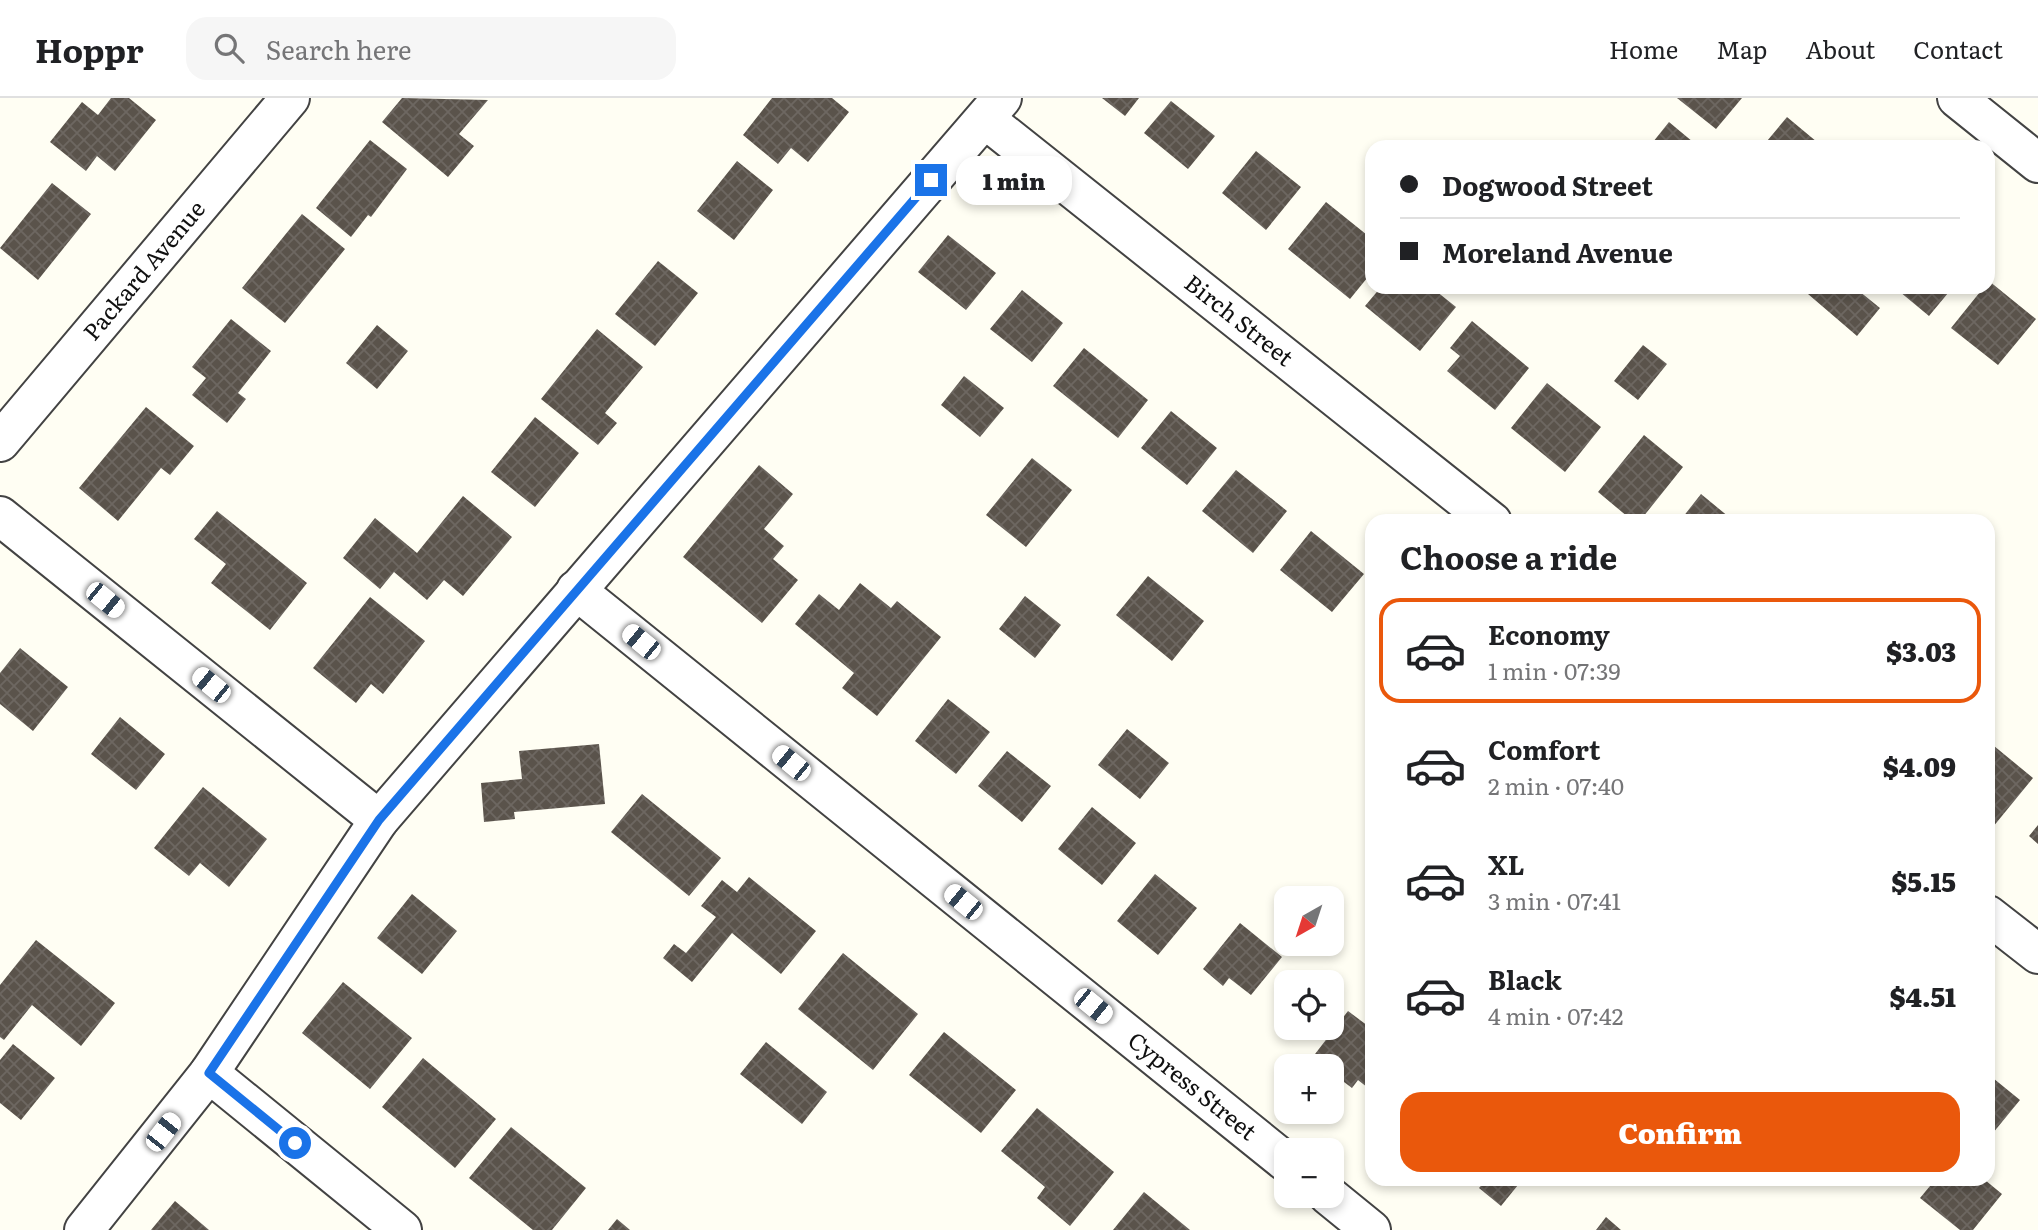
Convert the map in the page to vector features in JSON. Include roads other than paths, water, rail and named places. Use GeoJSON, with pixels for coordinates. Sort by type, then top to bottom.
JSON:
{"type":"FeatureCollection","features":[{"type":"Feature","properties":{"kind":"street","name":"Packard Avenue"},"geometry":{"type":"LineString","coordinates":[[0,442],[289,98]]}},
{"type":"Feature","properties":{"kind":"street"},"geometry":{"type":"LineString","coordinates":[[1957,98],[2038,163]]}},
{"type":"Feature","properties":{"kind":"street"},"geometry":{"type":"LineString","coordinates":[[84,1230],[209,1073],[379,820],[993,109]]}},
{"type":"Feature","properties":{"kind":"street","name":"Birch Street"},"geometry":{"type":"LineString","coordinates":[[993,109],[1482,514]]}},
{"type":"Feature","properties":{"kind":"street"},"geometry":{"type":"LineString","coordinates":[[0,516],[379,820]]}},
{"type":"Feature","properties":{"kind":"street","name":"Cypress Street"},"geometry":{"type":"LineString","coordinates":[[576,590],[1274,1152]]}},
{"type":"Feature","properties":{"kind":"street"},"geometry":{"type":"LineString","coordinates":[[1995,920],[2038,954]]}},
{"type":"Feature","properties":{"kind":"street"},"geometry":{"type":"LineString","coordinates":[[209,1073],[402,1230]]}},
{"type":"Feature","properties":{"kind":"street"},"geometry":{"type":"LineString","coordinates":[[1344,1208],[1371,1230]]}}]}
